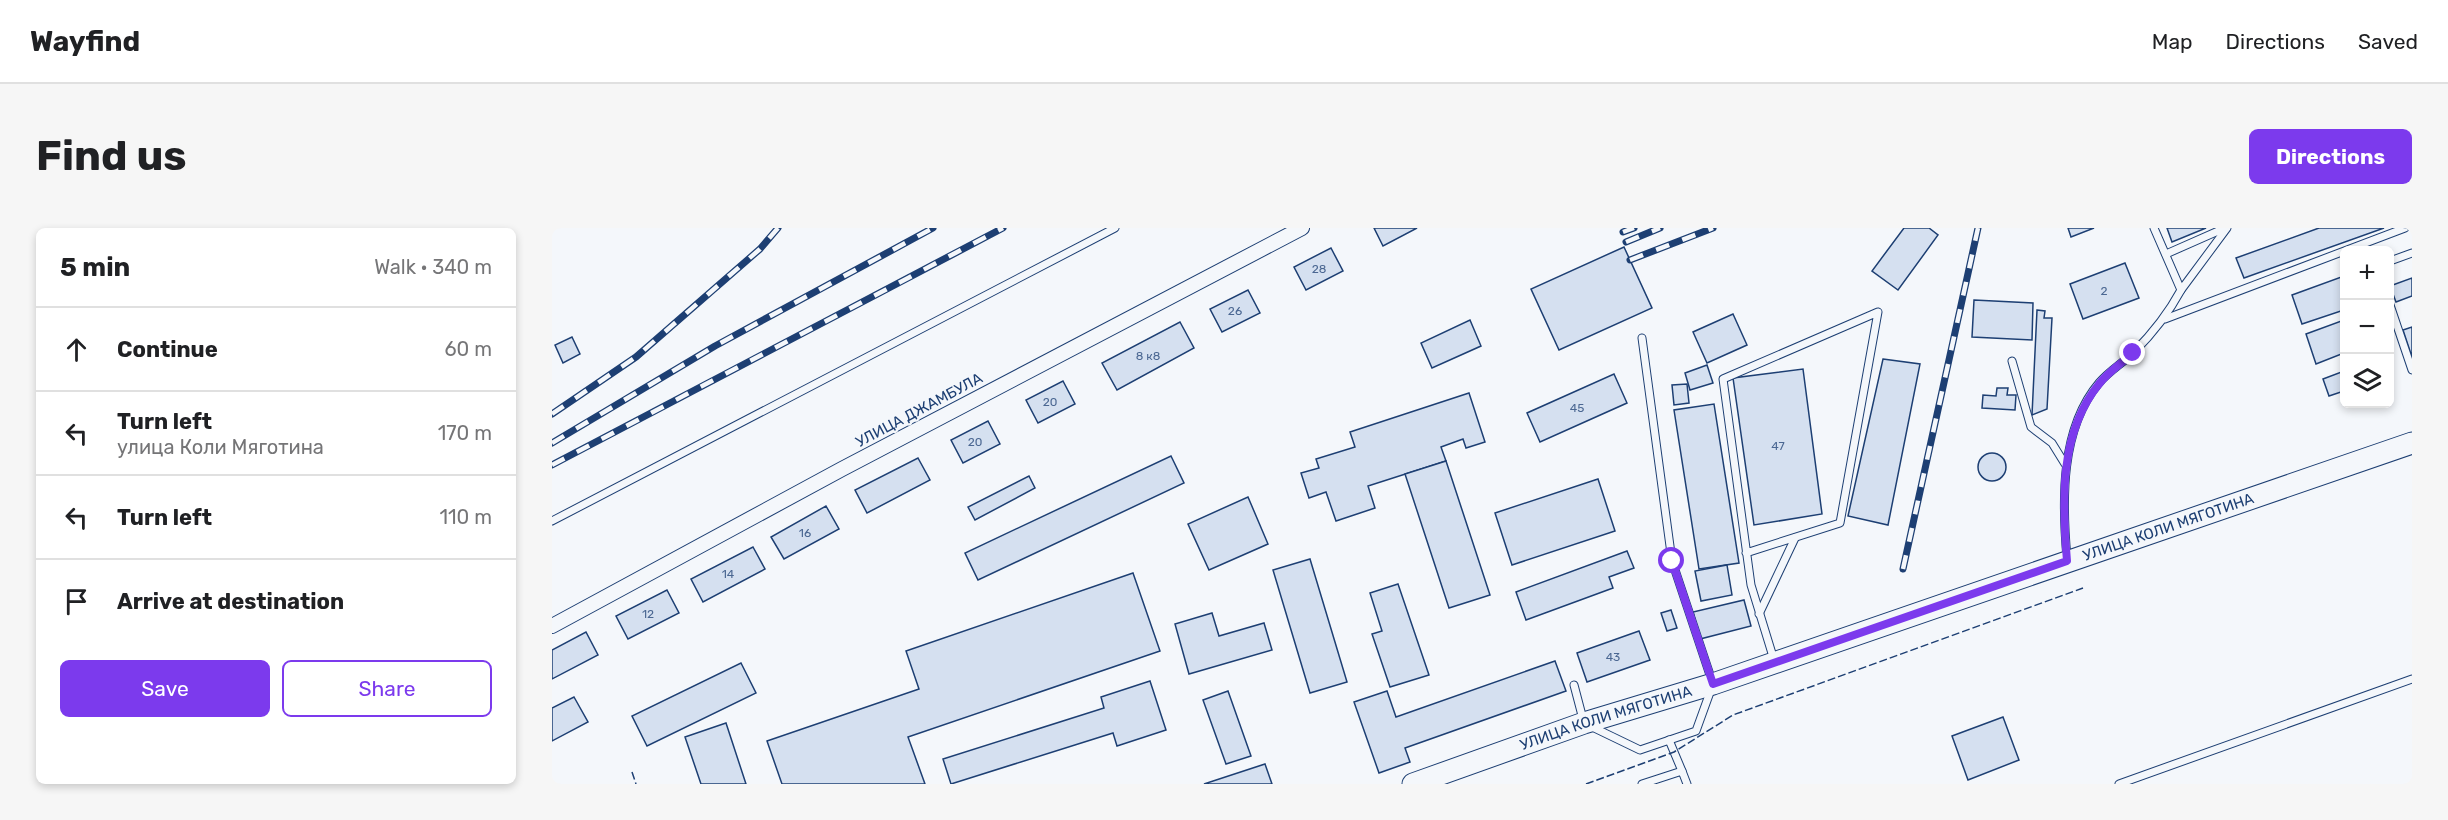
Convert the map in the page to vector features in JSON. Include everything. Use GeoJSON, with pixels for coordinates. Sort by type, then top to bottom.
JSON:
{"type":"FeatureCollection","features":[{"type":"Feature","properties":{"kind":"main road","name":"УЛИЦА КОЛИ МЯГОТИНА"},"geometry":{"type":"LineString","coordinates":[[1413,784],[1584,723],[1713,684],[2412,443]]}},
{"type":"Feature","properties":{"kind":"street","name":"УЛИЦА ДЖАМБУЛА"},"geometry":{"type":"LineString","coordinates":[[552,626],[852,464],[1302,228]]}},
{"type":"Feature","properties":{"kind":"lane"},"geometry":{"type":"LineString","coordinates":[[552,521],[1115,228]]}},
{"type":"Feature","properties":{"kind":"lane"},"geometry":{"type":"LineString","coordinates":[[2154,228],[2181,291]]}},
{"type":"Feature","properties":{"kind":"lane"},"geometry":{"type":"LineString","coordinates":[[2166,254],[2213,230],[2226,228]]}},
{"type":"Feature","properties":{"kind":"lane"},"geometry":{"type":"LineString","coordinates":[[2067,561],[2063,514],[2065,464],[2080,418],[2099,383],[2165,319],[2181,291],[2226,228]]}},
{"type":"Feature","properties":{"kind":"lane"},"geometry":{"type":"LineString","coordinates":[[2357,246],[2405,228]]}},
{"type":"Feature","properties":{"kind":"lane"},"geometry":{"type":"LineString","coordinates":[[2165,319],[2340,253]]}},
{"type":"Feature","properties":{"kind":"lane"},"geometry":{"type":"LineString","coordinates":[[2394,260],[2412,253]]}},
{"type":"Feature","properties":{"kind":"lane"},"geometry":{"type":"LineString","coordinates":[[1746,553],[1840,523],[1878,312],[1723,379],[1746,553],[1751,585],[1774,663]]}},
{"type":"Feature","properties":{"kind":"lane"},"geometry":{"type":"LineString","coordinates":[[2394,317],[2412,370]]}},
{"type":"Feature","properties":{"kind":"lane"},"geometry":{"type":"LineString","coordinates":[[1574,686],[1584,723],[1640,750],[1696,730],[1713,684],[1672,561],[1642,338]]}},
{"type":"Feature","properties":{"kind":"lane"},"geometry":{"type":"LineString","coordinates":[[2012,361],[2031,427],[2052,443],[2065,464]]}},
{"type":"Feature","properties":{"kind":"lane"},"geometry":{"type":"LineString","coordinates":[[1759,614],[1795,538]]}},
{"type":"Feature","properties":{"kind":"lane"},"geometry":{"type":"LineString","coordinates":[[2119,784],[2412,679]]}},
{"type":"Feature","properties":{"kind":"lane"},"geometry":{"type":"LineString","coordinates":[[1669,740],[1687,784]]}},
{"type":"Feature","properties":{"kind":"lane"},"geometry":{"type":"LineString","coordinates":[[1642,784],[1682,771]]}},
{"type":"Feature","properties":{"kind":"building"},"geometry":{"type":"Polygon","coordinates":[[[1374,228],[1417,228],[1383,246],[1374,228]]]}},
{"type":"Feature","properties":{"kind":"building"},"geometry":{"type":"Polygon","coordinates":[[[1904,228],[1929,228],[1938,235],[1898,290],[1872,271],[1904,228]]]}},
{"type":"Feature","properties":{"kind":"building"},"geometry":{"type":"Polygon","coordinates":[[[2068,228],[2094,228],[2071,237],[2068,228]]]}},
{"type":"Feature","properties":{"kind":"building"},"geometry":{"type":"Polygon","coordinates":[[[2167,228],[2206,228],[2172,242],[2167,228]]]}},
{"type":"Feature","properties":{"kind":"building"},"geometry":{"type":"Polygon","coordinates":[[[2319,228],[2384,228],[2244,278],[2236,258],[2319,228]]]}},
{"type":"Feature","properties":{"kind":"building"},"geometry":{"type":"Polygon","coordinates":[[[1624,247],[1652,308],[1559,350],[1531,289],[1624,247]]]}},
{"type":"Feature","properties":{"kind":"building"},"geometry":{"type":"Polygon","coordinates":[[[1331,248],[1343,271],[1306,290],[1294,267],[1331,248]]]}},
{"type":"Feature","properties":{"kind":"building"},"geometry":{"type":"Polygon","coordinates":[[[2125,263],[2139,298],[2083,319],[2070,284],[2125,263]]]}},
{"type":"Feature","properties":{"kind":"building"},"geometry":{"type":"Polygon","coordinates":[[[2340,277],[2340,311],[2302,324],[2292,295],[2340,277]]]}},
{"type":"Feature","properties":{"kind":"building"},"geometry":{"type":"Polygon","coordinates":[[[2412,278],[2412,296],[2396,302],[2394,285],[2412,278]]]}},
{"type":"Feature","properties":{"kind":"building"},"geometry":{"type":"Polygon","coordinates":[[[1248,290],[1260,313],[1222,332],[1210,309],[1248,290]]]}},
{"type":"Feature","properties":{"kind":"building"},"geometry":{"type":"Polygon","coordinates":[[[1974,300],[2033,303],[2032,340],[1972,337],[1974,300]]]}},
{"type":"Feature","properties":{"kind":"building"},"geometry":{"type":"Polygon","coordinates":[[[2037,310],[2045,311],[2044,318],[2052,318],[2047,409],[2032,415],[2037,310]]]}},
{"type":"Feature","properties":{"kind":"building"},"geometry":{"type":"Polygon","coordinates":[[[1733,314],[1747,345],[1707,363],[1693,332],[1733,314]]]}},
{"type":"Feature","properties":{"kind":"building"},"geometry":{"type":"Polygon","coordinates":[[[1470,320],[1481,346],[1432,368],[1421,343],[1470,320]]]}},
{"type":"Feature","properties":{"kind":"building"},"geometry":{"type":"Polygon","coordinates":[[[2340,321],[2340,355],[2316,364],[2306,334],[2340,321]]]}},
{"type":"Feature","properties":{"kind":"building"},"geometry":{"type":"Polygon","coordinates":[[[1180,322],[1194,348],[1117,390],[1102,363],[1180,322]]]}},
{"type":"Feature","properties":{"kind":"building"},"geometry":{"type":"Polygon","coordinates":[[[2412,327],[2412,357],[2403,330],[2412,327]]]}},
{"type":"Feature","properties":{"kind":"building"},"geometry":{"type":"Polygon","coordinates":[[[572,337],[580,354],[563,363],[555,345],[572,337]]]}},
{"type":"Feature","properties":{"kind":"building"},"geometry":{"type":"Polygon","coordinates":[[[1883,359],[1920,364],[1888,525],[1848,516],[1883,359]]]}},
{"type":"Feature","properties":{"kind":"building"},"geometry":{"type":"Polygon","coordinates":[[[1707,365],[1713,383],[1690,390],[1685,373],[1707,365]]]}},
{"type":"Feature","properties":{"kind":"building"},"geometry":{"type":"Polygon","coordinates":[[[1803,369],[1822,514],[1754,525],[1733,378],[1803,369]]]}},
{"type":"Feature","properties":{"kind":"building"},"geometry":{"type":"Polygon","coordinates":[[[2340,373],[2340,392],[2329,396],[2323,379],[2340,373]]]}},
{"type":"Feature","properties":{"kind":"building"},"geometry":{"type":"Polygon","coordinates":[[[1614,374],[1627,403],[1540,442],[1527,413],[1614,374]]]}},
{"type":"Feature","properties":{"kind":"building"},"geometry":{"type":"Polygon","coordinates":[[[1063,381],[1075,404],[1038,423],[1026,400],[1063,381]]]}},
{"type":"Feature","properties":{"kind":"building"},"geometry":{"type":"Polygon","coordinates":[[[1687,384],[1689,403],[1674,405],[1672,385],[1687,384]]]}},
{"type":"Feature","properties":{"kind":"building"},"geometry":{"type":"Polygon","coordinates":[[[1997,388],[2008,388],[2007,395],[2016,395],[2015,410],[1982,408],[1983,395],[1996,396],[1997,388]]]}},
{"type":"Feature","properties":{"kind":"building"},"geometry":{"type":"Polygon","coordinates":[[[1469,393],[1485,442],[1466,448],[1463,439],[1441,447],[1446,461],[1368,486],[1375,508],[1336,521],[1326,492],[1309,498],[1301,473],[1319,468],[1316,459],[1355,447],[1350,432],[1469,393]]]}},
{"type":"Feature","properties":{"kind":"building"},"geometry":{"type":"Polygon","coordinates":[[[1714,404],[1739,563],[1699,569],[1674,410],[1714,404]]]}},
{"type":"Feature","properties":{"kind":"building"},"geometry":{"type":"Polygon","coordinates":[[[988,421],[1000,444],[963,463],[951,440],[988,421]]]}},
{"type":"Feature","properties":{"kind":"building"},"geometry":{"type":"Polygon","coordinates":[[[1992,453],[2002,457],[2006,467],[2002,477],[1992,481],[1982,477],[1978,467],[1982,457],[1992,453]]]}},
{"type":"Feature","properties":{"kind":"building"},"geometry":{"type":"Polygon","coordinates":[[[1171,456],[1184,483],[978,580],[965,553],[1171,456]]]}},
{"type":"Feature","properties":{"kind":"building"},"geometry":{"type":"Polygon","coordinates":[[[918,458],[930,480],[867,513],[855,490],[918,458]]]}},
{"type":"Feature","properties":{"kind":"building"},"geometry":{"type":"Polygon","coordinates":[[[1446,461],[1490,595],[1449,608],[1405,474],[1446,461]]]}},
{"type":"Feature","properties":{"kind":"building"},"geometry":{"type":"Polygon","coordinates":[[[1029,476],[1035,488],[975,520],[968,507],[1029,476]]]}},
{"type":"Feature","properties":{"kind":"building"},"geometry":{"type":"Polygon","coordinates":[[[1598,479],[1615,531],[1512,565],[1495,513],[1598,479]]]}},
{"type":"Feature","properties":{"kind":"building"},"geometry":{"type":"Polygon","coordinates":[[[1248,497],[1268,544],[1209,570],[1188,524],[1248,497]]]}},
{"type":"Feature","properties":{"kind":"building"},"geometry":{"type":"Polygon","coordinates":[[[826,506],[839,529],[784,559],[771,537],[826,506]]]}},
{"type":"Feature","properties":{"kind":"building"},"geometry":{"type":"Polygon","coordinates":[[[753,547],[765,569],[703,602],[691,579],[753,547]]]}},
{"type":"Feature","properties":{"kind":"building"},"geometry":{"type":"Polygon","coordinates":[[[1627,551],[1634,568],[1609,577],[1613,588],[1526,620],[1516,592],[1627,551]]]}},
{"type":"Feature","properties":{"kind":"building"},"geometry":{"type":"Polygon","coordinates":[[[1310,559],[1347,682],[1310,693],[1273,570],[1310,559]]]}},
{"type":"Feature","properties":{"kind":"building"},"geometry":{"type":"Polygon","coordinates":[[[1727,565],[1732,595],[1701,601],[1695,571],[1727,565]]]}},
{"type":"Feature","properties":{"kind":"building"},"geometry":{"type":"Polygon","coordinates":[[[1133,573],[1160,651],[908,737],[925,784],[782,784],[767,741],[919,689],[906,651],[1133,573]]]}},
{"type":"Feature","properties":{"kind":"building"},"geometry":{"type":"Polygon","coordinates":[[[1398,584],[1429,675],[1390,687],[1372,634],[1382,631],[1370,593],[1398,584]]]}},
{"type":"Feature","properties":{"kind":"building"},"geometry":{"type":"Polygon","coordinates":[[[667,590],[679,613],[628,639],[616,616],[667,590]]]}},
{"type":"Feature","properties":{"kind":"building"},"geometry":{"type":"Polygon","coordinates":[[[1744,600],[1751,626],[1700,639],[1693,612],[1744,600]]]}},
{"type":"Feature","properties":{"kind":"building"},"geometry":{"type":"Polygon","coordinates":[[[1671,610],[1677,628],[1667,631],[1661,613],[1671,610]]]}},
{"type":"Feature","properties":{"kind":"building"},"geometry":{"type":"Polygon","coordinates":[[[1212,613],[1219,636],[1264,623],[1272,650],[1189,674],[1175,624],[1212,613]]]}},
{"type":"Feature","properties":{"kind":"building"},"geometry":{"type":"Polygon","coordinates":[[[1639,631],[1650,660],[1587,682],[1577,653],[1639,631]]]}},
{"type":"Feature","properties":{"kind":"building"},"geometry":{"type":"Polygon","coordinates":[[[586,632],[598,655],[552,679],[552,650],[586,632]]]}},
{"type":"Feature","properties":{"kind":"building"},"geometry":{"type":"Polygon","coordinates":[[[1555,661],[1566,691],[1405,748],[1410,762],[1379,773],[1354,702],[1387,691],[1396,717],[1555,661]]]}},
{"type":"Feature","properties":{"kind":"building"},"geometry":{"type":"Polygon","coordinates":[[[741,663],[756,693],[647,746],[632,716],[741,663]]]}},
{"type":"Feature","properties":{"kind":"building"},"geometry":{"type":"Polygon","coordinates":[[[1150,681],[1166,730],[1117,746],[1113,733],[951,784],[943,759],[1104,708],[1101,697],[1150,681]]]}},
{"type":"Feature","properties":{"kind":"building"},"geometry":{"type":"Polygon","coordinates":[[[1228,691],[1251,756],[1226,764],[1203,700],[1228,691]]]}},
{"type":"Feature","properties":{"kind":"building"},"geometry":{"type":"Polygon","coordinates":[[[574,697],[588,722],[552,741],[552,708],[574,697]]]}},
{"type":"Feature","properties":{"kind":"building"},"geometry":{"type":"Polygon","coordinates":[[[2003,717],[2019,760],[1968,780],[1952,736],[2003,717]]]}},
{"type":"Feature","properties":{"kind":"building"},"geometry":{"type":"Polygon","coordinates":[[[726,723],[746,784],[701,784],[685,737],[726,723]]]}},
{"type":"Feature","properties":{"kind":"building"},"geometry":{"type":"Polygon","coordinates":[[[1265,764],[1272,784],[1204,784],[1265,764]]]}},
{"type":"Feature","properties":{"kind":"railway"},"geometry":{"type":"LineString","coordinates":[[552,414],[636,357],[760,249],[778,228]]}},
{"type":"Feature","properties":{"kind":"railway"},"geometry":{"type":"LineString","coordinates":[[552,443],[715,346],[933,228]]}},
{"type":"Feature","properties":{"kind":"railway"},"geometry":{"type":"LineString","coordinates":[[552,465],[1003,228]]}},
{"type":"Feature","properties":{"kind":"railway"},"geometry":{"type":"LineString","coordinates":[[1623,232],[1634,228]]}},
{"type":"Feature","properties":{"kind":"railway"},"geometry":{"type":"LineString","coordinates":[[1626,242],[1660,228]]}},
{"type":"Feature","properties":{"kind":"railway"},"geometry":{"type":"LineString","coordinates":[[1630,260],[1713,228]]}},
{"type":"Feature","properties":{"kind":"railway"},"geometry":{"type":"LineString","coordinates":[[1903,569],[1978,228]]}},
{"type":"Feature","properties":{"kind":"fence"},"geometry":{"type":"LineString","coordinates":[[1586,784],[1674,752],[1733,715],[2083,588]]}},
{"type":"Feature","properties":{"kind":"fence"},"geometry":{"type":"LineString","coordinates":[[632,772],[636,784]]}},
{"type":"Feature","properties":{"kind":"route"},"geometry":{"type":"LineString","coordinates":[[1672,561],[1713,684],[2067,561],[2063,514],[2065,464],[2089,398],[2099,383],[2133,353]]}}]}
